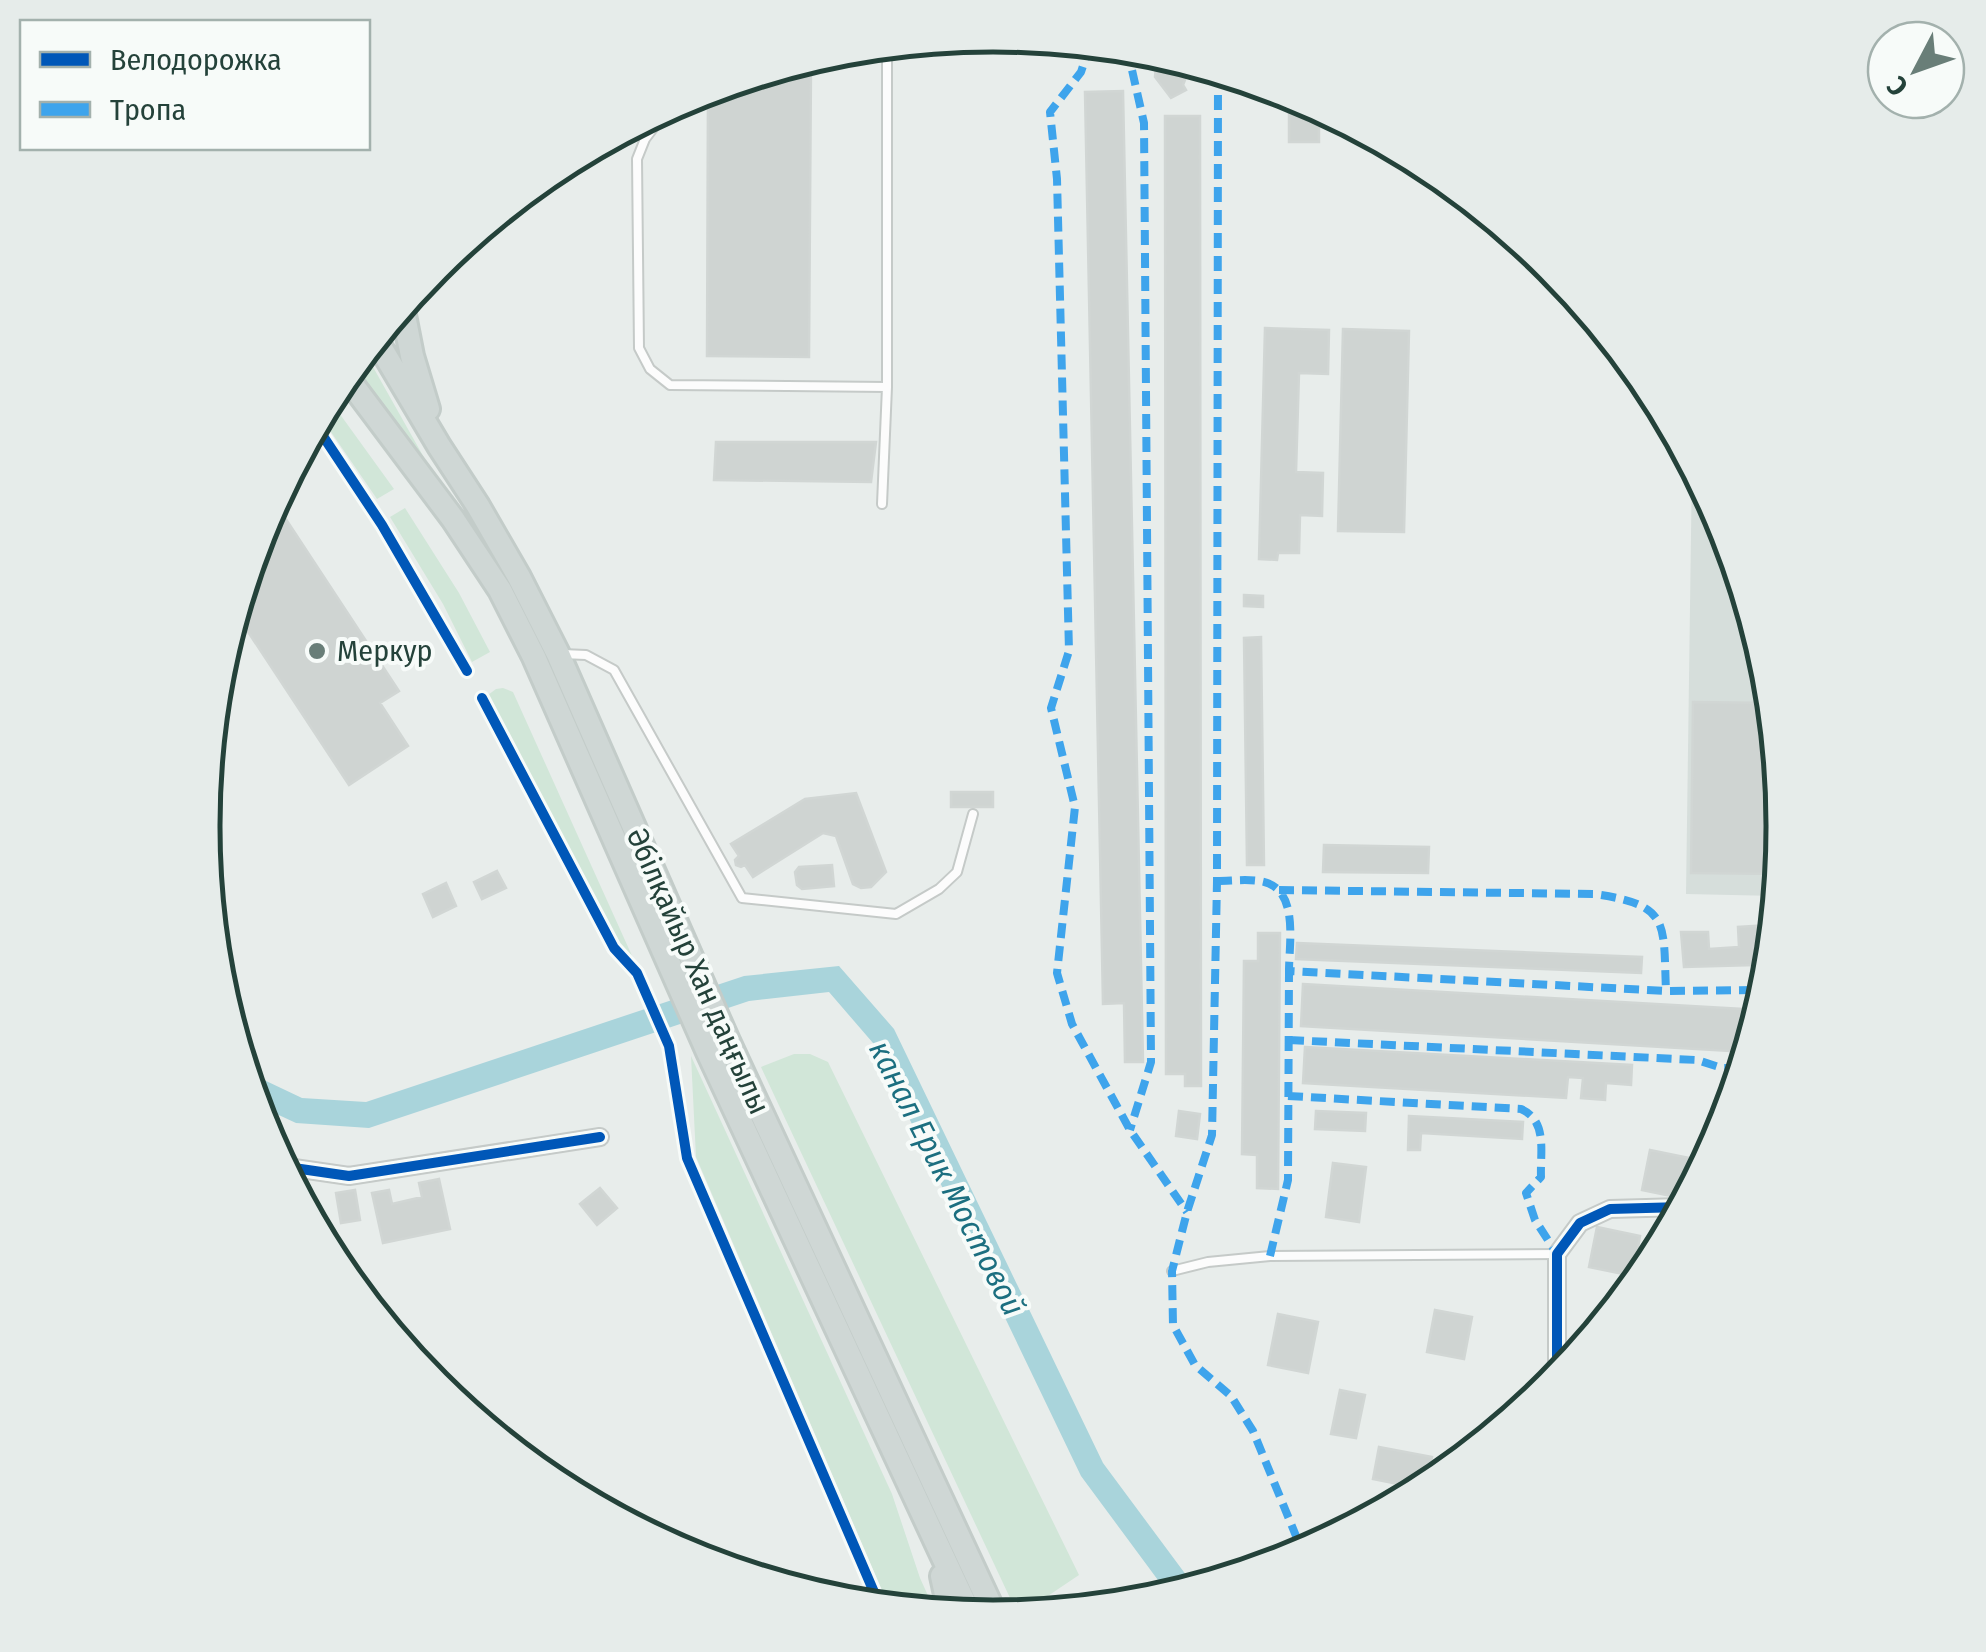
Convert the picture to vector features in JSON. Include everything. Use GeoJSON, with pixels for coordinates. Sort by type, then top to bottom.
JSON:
{"type":"FeatureCollection","features":[{"type":"Feature","properties":{"kind":"main road"},"geometry":{"type":"LineString","coordinates":[[405,323],[439,446]]}},
{"type":"Feature","properties":{"kind":"main road","name":"Әбілқайыр Хан даңғылы"},"geometry":{"type":"LineString","coordinates":[[383,351],[478,506],[558,654],[675,950]]}},
{"type":"Feature","properties":{"kind":"main road","name":"Әбілқайыр Хан даңғылы"},"geometry":{"type":"LineString","coordinates":[[355,389],[453,518],[500,590],[534,657],[675,950],[962,1599]]}},
{"type":"Feature","properties":{"kind":"main road","name":"Әбілқайыр Хан даңғылы"},"geometry":{"type":"LineString","coordinates":[[718,1046],[988,1600]]}},
{"type":"Feature","properties":{"kind":"main road"},"geometry":{"type":"LineString","coordinates":[[936,1543],[947,1598]]}},
{"type":"Feature","properties":{"kind":"street"},"geometry":{"type":"LineString","coordinates":[[299,1169],[349,1176],[600,1137]]}},
{"type":"Feature","properties":{"kind":"street"},"geometry":{"type":"LineString","coordinates":[[1556,1356],[1557,1254],[1580,1224],[1610,1209],[1666,1207]]}},
{"type":"Feature","properties":{"kind":"lane"},"geometry":{"type":"LineString","coordinates":[[882,504],[887,387],[887,60]]}},
{"type":"Feature","properties":{"kind":"lane"},"geometry":{"type":"LineString","coordinates":[[650,133],[638,159],[639,348],[650,369],[670,385],[887,387]]}},
{"type":"Feature","properties":{"kind":"lane"},"geometry":{"type":"LineString","coordinates":[[558,654],[586,655],[614,670],[742,898],[896,914],[957,872],[972,814]]}},
{"type":"Feature","properties":{"kind":"lane"},"geometry":{"type":"LineString","coordinates":[[1172,1271],[1208,1262],[1270,1256],[1557,1254]]}},
{"type":"Feature","properties":{"kind":"shaded area"},"geometry":{"type":"Polygon","coordinates":[[[1692,494],[1725,577],[1752,675],[1765,775],[1766,826],[1763,896],[1686,894],[1692,494]]]}},
{"type":"Feature","properties":{"kind":"green space"},"geometry":{"type":"Polygon","coordinates":[[[372,365],[453,509],[361,381],[372,365]]]}},
{"type":"Feature","properties":{"kind":"green space"},"geometry":{"type":"Polygon","coordinates":[[[339,413],[394,489],[377,499],[329,429],[339,413]]]}},
{"type":"Feature","properties":{"kind":"green space"},"geometry":{"type":"Polygon","coordinates":[[[405,508],[459,593],[490,652],[472,662],[443,604],[390,517],[405,508]]]}},
{"type":"Feature","properties":{"kind":"green space"},"geometry":{"type":"Polygon","coordinates":[[[503,688],[513,692],[633,958],[618,944],[488,695],[503,688]]]}},
{"type":"Feature","properties":{"kind":"green space"},"geometry":{"type":"Polygon","coordinates":[[[794,1054],[810,1054],[828,1062],[1079,1575],[1045,1598],[1011,1599],[761,1067],[794,1054]]]}},
{"type":"Feature","properties":{"kind":"green space"},"geometry":{"type":"Polygon","coordinates":[[[691,1056],[892,1494],[928,1597],[882,1591],[696,1157],[691,1056]]]}},
{"type":"Feature","properties":{"kind":"water","name":"канал Ерик Мостовой"},"geometry":{"type":"Polygon","coordinates":[[[839,966],[894,1029],[1103,1463],[1186,1575],[1159,1581],[1081,1476],[873,1043],[829,992],[749,1001],[369,1128],[296,1123],[275,1113],[263,1079],[302,1098],[366,1102],[744,976],[839,966]]]}},
{"type":"Feature","properties":{"kind":"building"},"geometry":{"type":"Polygon","coordinates":[[[1156,70],[1186,77],[1186,90],[1171,98],[1155,77],[1156,70]]]}},
{"type":"Feature","properties":{"kind":"building"},"geometry":{"type":"Polygon","coordinates":[[[811,75],[809,357],[707,356],[708,107],[811,75]]]}},
{"type":"Feature","properties":{"kind":"building"},"geometry":{"type":"Polygon","coordinates":[[[1123,91],[1143,1062],[1125,1062],[1124,1003],[1103,1004],[1085,92],[1123,91]]]}},
{"type":"Feature","properties":{"kind":"building"},"geometry":{"type":"Polygon","coordinates":[[[1289,111],[1319,125],[1319,142],[1289,142],[1289,111]]]}},
{"type":"Feature","properties":{"kind":"building"},"geometry":{"type":"Polygon","coordinates":[[[1165,116],[1200,116],[1201,1086],[1185,1086],[1185,1074],[1166,1074],[1165,116]]]}},
{"type":"Feature","properties":{"kind":"building"},"geometry":{"type":"Polygon","coordinates":[[[1265,328],[1329,330],[1328,374],[1299,373],[1296,472],[1323,473],[1322,516],[1300,515],[1299,553],[1278,553],[1277,560],[1259,559],[1265,328]]]}},
{"type":"Feature","properties":{"kind":"building"},"geometry":{"type":"Polygon","coordinates":[[[1343,329],[1409,331],[1404,532],[1338,531],[1343,329]]]}},
{"type":"Feature","properties":{"kind":"building"},"geometry":{"type":"Polygon","coordinates":[[[716,442],[876,442],[871,482],[714,480],[716,442]]]}},
{"type":"Feature","properties":{"kind":"building","name":"Меркур"},"geometry":{"type":"Polygon","coordinates":[[[284,516],[399,691],[380,703],[408,746],[349,785],[246,628],[284,516]]]}},
{"type":"Feature","properties":{"kind":"building"},"geometry":{"type":"Polygon","coordinates":[[[1244,595],[1263,596],[1263,607],[1244,606],[1244,595]]]}},
{"type":"Feature","properties":{"kind":"building"},"geometry":{"type":"Polygon","coordinates":[[[1261,637],[1264,865],[1247,865],[1244,638],[1261,637]]]}},
{"type":"Feature","properties":{"kind":"building"},"geometry":{"type":"Polygon","coordinates":[[[1693,702],[1756,703],[1765,775],[1765,874],[1691,873],[1693,702]]]}},
{"type":"Feature","properties":{"kind":"building"},"geometry":{"type":"Polygon","coordinates":[[[951,792],[993,792],[993,807],[951,807],[951,792]]]}},
{"type":"Feature","properties":{"kind":"building"},"geometry":{"type":"Polygon","coordinates":[[[856,793],[886,872],[871,887],[853,884],[836,836],[823,833],[753,877],[745,865],[736,865],[739,856],[731,844],[805,799],[856,793]]]}},
{"type":"Feature","properties":{"kind":"building"},"geometry":{"type":"Polygon","coordinates":[[[1324,845],[1429,847],[1428,873],[1323,872],[1324,845]]]}},
{"type":"Feature","properties":{"kind":"building"},"geometry":{"type":"Polygon","coordinates":[[[832,865],[834,886],[802,889],[797,885],[795,872],[799,867],[832,865]]]}},
{"type":"Feature","properties":{"kind":"building"},"geometry":{"type":"Polygon","coordinates":[[[497,871],[506,888],[482,899],[474,882],[497,871]]]}},
{"type":"Feature","properties":{"kind":"building"},"geometry":{"type":"Polygon","coordinates":[[[446,883],[456,906],[433,917],[423,894],[446,883]]]}},
{"type":"Feature","properties":{"kind":"building"},"geometry":{"type":"Polygon","coordinates":[[[1760,926],[1757,945],[1753,945],[1754,965],[1684,967],[1681,932],[1708,932],[1709,949],[1739,947],[1738,927],[1760,926]]]}},
{"type":"Feature","properties":{"kind":"building"},"geometry":{"type":"Polygon","coordinates":[[[1258,933],[1280,933],[1278,1189],[1257,1188],[1257,1155],[1242,1154],[1244,961],[1258,961],[1258,933]]]}},
{"type":"Feature","properties":{"kind":"building"},"geometry":{"type":"Polygon","coordinates":[[[1297,943],[1642,957],[1641,973],[1296,959],[1297,943]]]}},
{"type":"Feature","properties":{"kind":"building"},"geometry":{"type":"Polygon","coordinates":[[[1303,984],[1744,1009],[1732,1051],[1301,1026],[1303,984]]]}},
{"type":"Feature","properties":{"kind":"building"},"geometry":{"type":"Polygon","coordinates":[[[1305,1047],[1632,1065],[1631,1085],[1606,1083],[1605,1100],[1581,1098],[1583,1078],[1568,1077],[1566,1098],[1303,1083],[1305,1047]]]}},
{"type":"Feature","properties":{"kind":"building"},"geometry":{"type":"Polygon","coordinates":[[[1179,1111],[1200,1114],[1197,1139],[1176,1136],[1179,1111]]]}},
{"type":"Feature","properties":{"kind":"building"},"geometry":{"type":"Polygon","coordinates":[[[1316,1111],[1366,1113],[1365,1131],[1315,1129],[1316,1111]]]}},
{"type":"Feature","properties":{"kind":"building"},"geometry":{"type":"Polygon","coordinates":[[[1409,1116],[1523,1122],[1522,1139],[1421,1133],[1420,1150],[1408,1150],[1409,1116]]]}},
{"type":"Feature","properties":{"kind":"building"},"geometry":{"type":"Polygon","coordinates":[[[1650,1150],[1691,1158],[1672,1196],[1642,1190],[1650,1150]]]}},
{"type":"Feature","properties":{"kind":"building"},"geometry":{"type":"Polygon","coordinates":[[[1333,1163],[1366,1167],[1359,1222],[1326,1217],[1333,1163]]]}},
{"type":"Feature","properties":{"kind":"building"},"geometry":{"type":"Polygon","coordinates":[[[439,1179],[450,1229],[383,1243],[372,1193],[389,1190],[392,1204],[422,1197],[419,1183],[439,1179]]]}},
{"type":"Feature","properties":{"kind":"building"},"geometry":{"type":"Polygon","coordinates":[[[600,1188],[617,1208],[597,1225],[580,1204],[600,1188]]]}},
{"type":"Feature","properties":{"kind":"building"},"geometry":{"type":"Polygon","coordinates":[[[355,1190],[360,1220],[341,1223],[336,1193],[355,1190]]]}},
{"type":"Feature","properties":{"kind":"building"},"geometry":{"type":"Polygon","coordinates":[[[1597,1227],[1640,1236],[1637,1255],[1623,1274],[1589,1267],[1597,1227]]]}},
{"type":"Feature","properties":{"kind":"building"},"geometry":{"type":"Polygon","coordinates":[[[1435,1310],[1472,1317],[1464,1359],[1427,1352],[1435,1310]]]}},
{"type":"Feature","properties":{"kind":"building"},"geometry":{"type":"Polygon","coordinates":[[[1278,1314],[1318,1322],[1308,1373],[1268,1365],[1278,1314]]]}},
{"type":"Feature","properties":{"kind":"building"},"geometry":{"type":"Polygon","coordinates":[[[1340,1390],[1365,1395],[1356,1438],[1331,1434],[1340,1390]]]}},
{"type":"Feature","properties":{"kind":"building"},"geometry":{"type":"Polygon","coordinates":[[[1379,1447],[1432,1457],[1431,1464],[1399,1484],[1373,1479],[1379,1447]]]}},
{"type":"Feature","properties":{"kind":"marked path"},"geometry":{"type":"LineString","coordinates":[[1086,58],[1081,72],[1050,112],[1057,179],[1069,651],[1051,708],[1075,807],[1057,973],[1072,1024],[1130,1130],[1187,1212]]}},
{"type":"Feature","properties":{"kind":"marked path"},"geometry":{"type":"LineString","coordinates":[[1130,1130],[1151,1062],[1144,123],[1131,65]]}},
{"type":"Feature","properties":{"kind":"marked path"},"geometry":{"type":"LineString","coordinates":[[1218,87],[1217,881],[1212,1135],[1172,1271],[1173,1325],[1195,1365],[1231,1396],[1253,1431],[1297,1538]]}},
{"type":"Feature","properties":{"kind":"marked path"},"geometry":{"type":"LineString","coordinates":[[1217,881],[1259,881],[1281,893],[1289,917],[1289,971],[1666,991],[1749,990]]}},
{"type":"Feature","properties":{"kind":"marked path"},"geometry":{"type":"LineString","coordinates":[[1279,890],[1594,894],[1619,898],[1650,911],[1658,921],[1666,991]]}},
{"type":"Feature","properties":{"kind":"marked path"},"geometry":{"type":"LineString","coordinates":[[1270,1256],[1288,1180],[1289,971]]}},
{"type":"Feature","properties":{"kind":"marked path"},"geometry":{"type":"LineString","coordinates":[[1289,1040],[1697,1060],[1727,1068]]}},
{"type":"Feature","properties":{"kind":"marked path"},"geometry":{"type":"LineString","coordinates":[[1288,1096],[1521,1109],[1530,1114],[1539,1129],[1541,1177],[1526,1193],[1535,1220],[1557,1254]]}},
{"type":"Feature","properties":{"kind":"cycle path"},"geometry":{"type":"LineString","coordinates":[[324,437],[382,525],[467,671]]}},
{"type":"Feature","properties":{"kind":"cycle path"},"geometry":{"type":"LineString","coordinates":[[482,698],[614,948],[637,973],[669,1046],[687,1158],[873,1590]]}},
{"type":"Feature","properties":{"kind":"cycle path"},"geometry":{"type":"LineString","coordinates":[[299,1169],[349,1176],[600,1137]]}},
{"type":"Feature","properties":{"kind":"cycle path"},"geometry":{"type":"LineString","coordinates":[[1557,1355],[1557,1254],[1580,1223],[1610,1209],[1666,1207]]}},
{"type":"Feature","properties":{"kind":"place","name":"Меркур"},"geometry":{"type":"Point","coordinates":[317,651]}}]}
